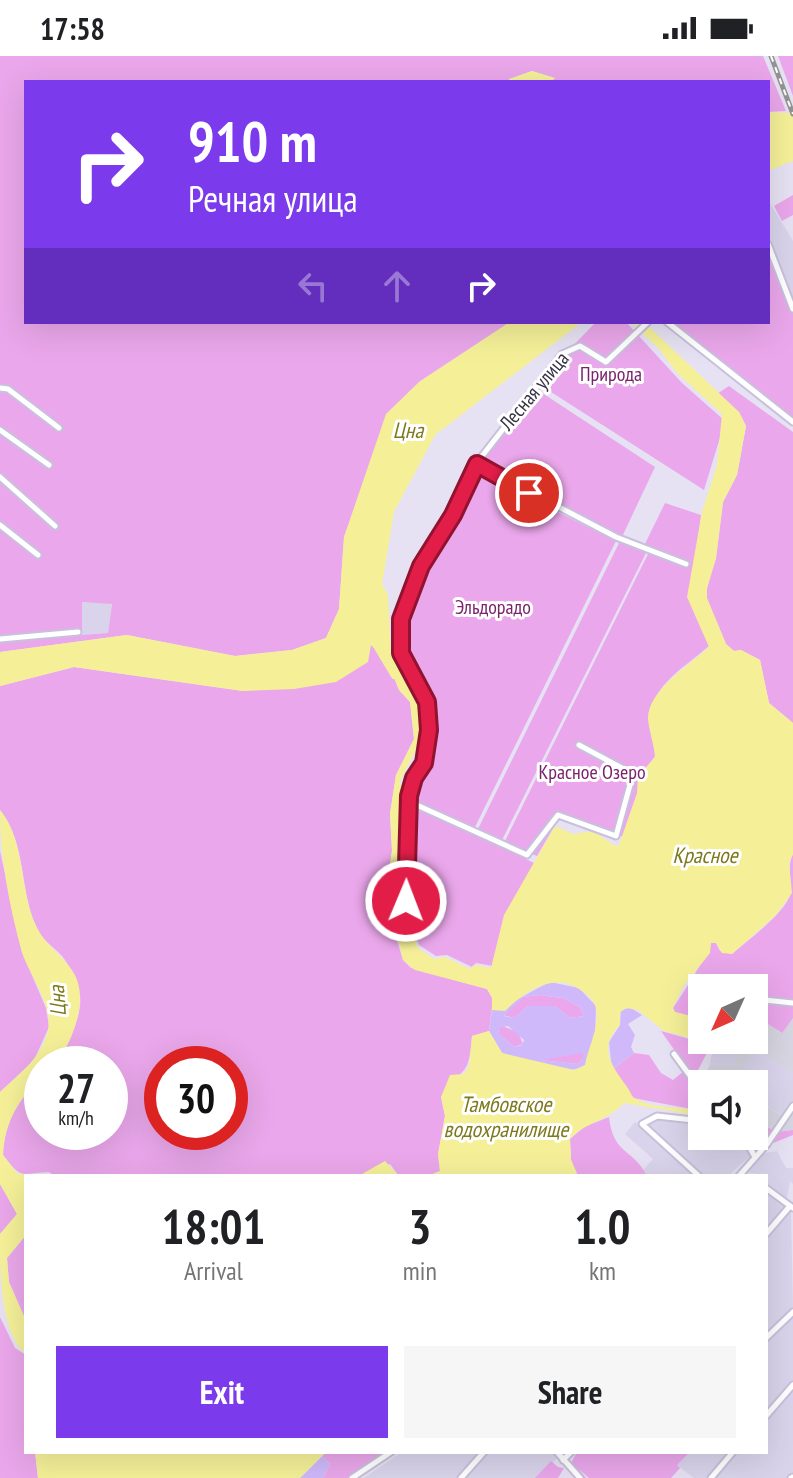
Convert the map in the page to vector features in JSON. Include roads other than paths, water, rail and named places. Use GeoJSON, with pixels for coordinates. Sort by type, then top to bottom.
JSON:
{"type":"FeatureCollection","features":[{"type":"Feature","properties":{"kind":"street"},"geometry":{"type":"LineString","coordinates":[[770,249],[793,309]]}},
{"type":"Feature","properties":{"kind":"street","name":"Лесная улица"},"geometry":{"type":"LineString","coordinates":[[410,909],[404,882],[410,802],[414,778],[424,763],[429,710],[401,653],[401,619],[421,566],[453,515],[477,464],[566,351],[582,346],[606,362],[646,324]]}},
{"type":"Feature","properties":{"kind":"street"},"geometry":{"type":"LineString","coordinates":[[670,324],[793,422]]}},
{"type":"Feature","properties":{"kind":"street"},"geometry":{"type":"LineString","coordinates":[[0,388],[8,389],[59,428]]}},
{"type":"Feature","properties":{"kind":"street"},"geometry":{"type":"LineString","coordinates":[[0,430],[49,465]]}},
{"type":"Feature","properties":{"kind":"street"},"geometry":{"type":"LineString","coordinates":[[477,464],[616,537],[686,564]]}},
{"type":"Feature","properties":{"kind":"street"},"geometry":{"type":"LineString","coordinates":[[0,477],[55,526]]}},
{"type":"Feature","properties":{"kind":"street"},"geometry":{"type":"LineString","coordinates":[[0,525],[38,555]]}},
{"type":"Feature","properties":{"kind":"street"},"geometry":{"type":"LineString","coordinates":[[0,639],[78,632]]}},
{"type":"Feature","properties":{"kind":"street"},"geometry":{"type":"LineString","coordinates":[[410,802],[524,855],[531,853],[558,815],[616,836],[633,774],[579,745]]}},
{"type":"Feature","properties":{"kind":"street"},"geometry":{"type":"LineString","coordinates":[[768,1000],[793,1003]]}},
{"type":"Feature","properties":{"kind":"street"},"geometry":{"type":"LineString","coordinates":[[674,1054],[688,1073]]}},
{"type":"Feature","properties":{"kind":"street"},"geometry":{"type":"LineString","coordinates":[[768,1142],[793,1106]]}},
{"type":"Feature","properties":{"kind":"street"},"geometry":{"type":"LineString","coordinates":[[688,1119],[657,1116],[642,1124],[697,1174]]}},
{"type":"Feature","properties":{"kind":"street"},"geometry":{"type":"LineString","coordinates":[[753,1150],[757,1156]]}},
{"type":"Feature","properties":{"kind":"street"},"geometry":{"type":"LineString","coordinates":[[742,1174],[762,1150]]}},
{"type":"Feature","properties":{"kind":"street"},"geometry":{"type":"LineString","coordinates":[[768,1189],[792,1207],[768,1232]]}},
{"type":"Feature","properties":{"kind":"street"},"geometry":{"type":"LineString","coordinates":[[768,1336],[793,1312]]}},
{"type":"Feature","properties":{"kind":"street"},"geometry":{"type":"LineString","coordinates":[[768,1414],[793,1385]]}},
{"type":"Feature","properties":{"kind":"street"},"geometry":{"type":"LineString","coordinates":[[352,1478],[388,1454]]}},
{"type":"Feature","properties":{"kind":"street"},"geometry":{"type":"LineString","coordinates":[[461,1478],[482,1454]]}},
{"type":"Feature","properties":{"kind":"street"},"geometry":{"type":"LineString","coordinates":[[558,1454],[580,1478]]}},
{"type":"Feature","properties":{"kind":"street"},"geometry":{"type":"LineString","coordinates":[[563,1460],[569,1454]]}},
{"type":"Feature","properties":{"kind":"street"},"geometry":{"type":"LineString","coordinates":[[711,1478],[729,1454]]}},
{"type":"Feature","properties":{"kind":"water"},"geometry":{"type":"Polygon","coordinates":[[[532,71],[555,78],[553,80],[509,79],[532,71]]]}},
{"type":"Feature","properties":{"kind":"water"},"geometry":{"type":"Polygon","coordinates":[[[770,112],[793,113],[793,161],[770,170],[770,112]]]}},
{"type":"Feature","properties":{"kind":"water","name":"Красное"},"geometry":{"type":"Polygon","coordinates":[[[507,324],[579,324],[435,435],[394,512],[382,584],[388,595],[391,655],[423,716],[422,738],[400,781],[407,813],[400,834],[405,853],[397,883],[418,948],[434,959],[445,957],[470,969],[474,965],[491,968],[504,915],[555,826],[573,834],[593,831],[615,846],[619,845],[637,793],[638,777],[655,757],[648,719],[655,698],[682,669],[709,647],[687,597],[702,512],[717,465],[722,414],[677,373],[659,349],[633,324],[646,324],[739,412],[746,426],[737,475],[723,502],[707,598],[726,644],[734,651],[741,650],[760,660],[769,703],[793,723],[793,854],[789,863],[792,893],[776,915],[732,954],[722,953],[716,943],[711,943],[710,953],[693,974],[688,974],[688,981],[673,1008],[675,1012],[688,1015],[688,1037],[664,1031],[638,1010],[627,1008],[620,1012],[620,1025],[613,1034],[608,1051],[613,1067],[632,1096],[651,1105],[688,1109],[688,1114],[624,1103],[570,1139],[571,1160],[577,1174],[433,1174],[440,1171],[438,1154],[445,1116],[441,1097],[450,1075],[464,1074],[469,1066],[472,1036],[489,1031],[502,1053],[574,1070],[585,1065],[596,1027],[596,1012],[594,1003],[586,994],[572,985],[561,983],[540,986],[505,1011],[492,1010],[492,998],[487,989],[415,970],[403,960],[386,890],[392,851],[390,814],[396,775],[414,739],[410,702],[399,690],[386,657],[371,645],[368,662],[336,682],[294,689],[243,691],[74,667],[0,686],[0,652],[127,635],[235,656],[292,650],[326,638],[339,609],[344,537],[386,414],[419,382],[507,324]]]}},
{"type":"Feature","properties":{"kind":"water"},"geometry":{"type":"Polygon","coordinates":[[[0,810],[14,837],[36,926],[70,967],[79,985],[78,1015],[66,1046],[42,1046],[48,1030],[47,1009],[24,959],[3,863],[0,810]]]}},
{"type":"Feature","properties":{"kind":"water"},"geometry":{"type":"Polygon","coordinates":[[[24,1070],[24,1097],[10,1121],[3,1155],[17,1173],[24,1175],[24,1237],[7,1258],[9,1282],[24,1316],[24,1353],[17,1345],[6,1317],[1,1284],[0,1234],[17,1214],[0,1184],[0,1092],[24,1070]]]}},
{"type":"Feature","properties":{"kind":"water","name":"Тамбовское водохранилище"},"geometry":{"type":"Polygon","coordinates":[[[385,1161],[397,1174],[362,1174],[385,1161]]]}},
{"type":"Feature","properties":{"kind":"water"},"geometry":{"type":"Polygon","coordinates":[[[35,1454],[324,1454],[300,1478],[38,1478],[35,1454]]]}},
{"type":"Feature","properties":{"kind":"waterway","name":"Цна"},"geometry":{"type":"LineString","coordinates":[[373,641],[394,676]]}},
{"type":"Feature","properties":{"kind":"railway"},"geometry":{"type":"LineString","coordinates":[[771,56],[793,114]]}},
{"type":"Feature","properties":{"kind":"park label","name":"Природа"},"geometry":{"type":"Point","coordinates":[611,374]}},
{"type":"Feature","properties":{"kind":"park label","name":"Эльдорадо"},"geometry":{"type":"Point","coordinates":[493,607]}},
{"type":"Feature","properties":{"kind":"park label","name":"Красное Озеро"},"geometry":{"type":"Point","coordinates":[592,772]}}]}
